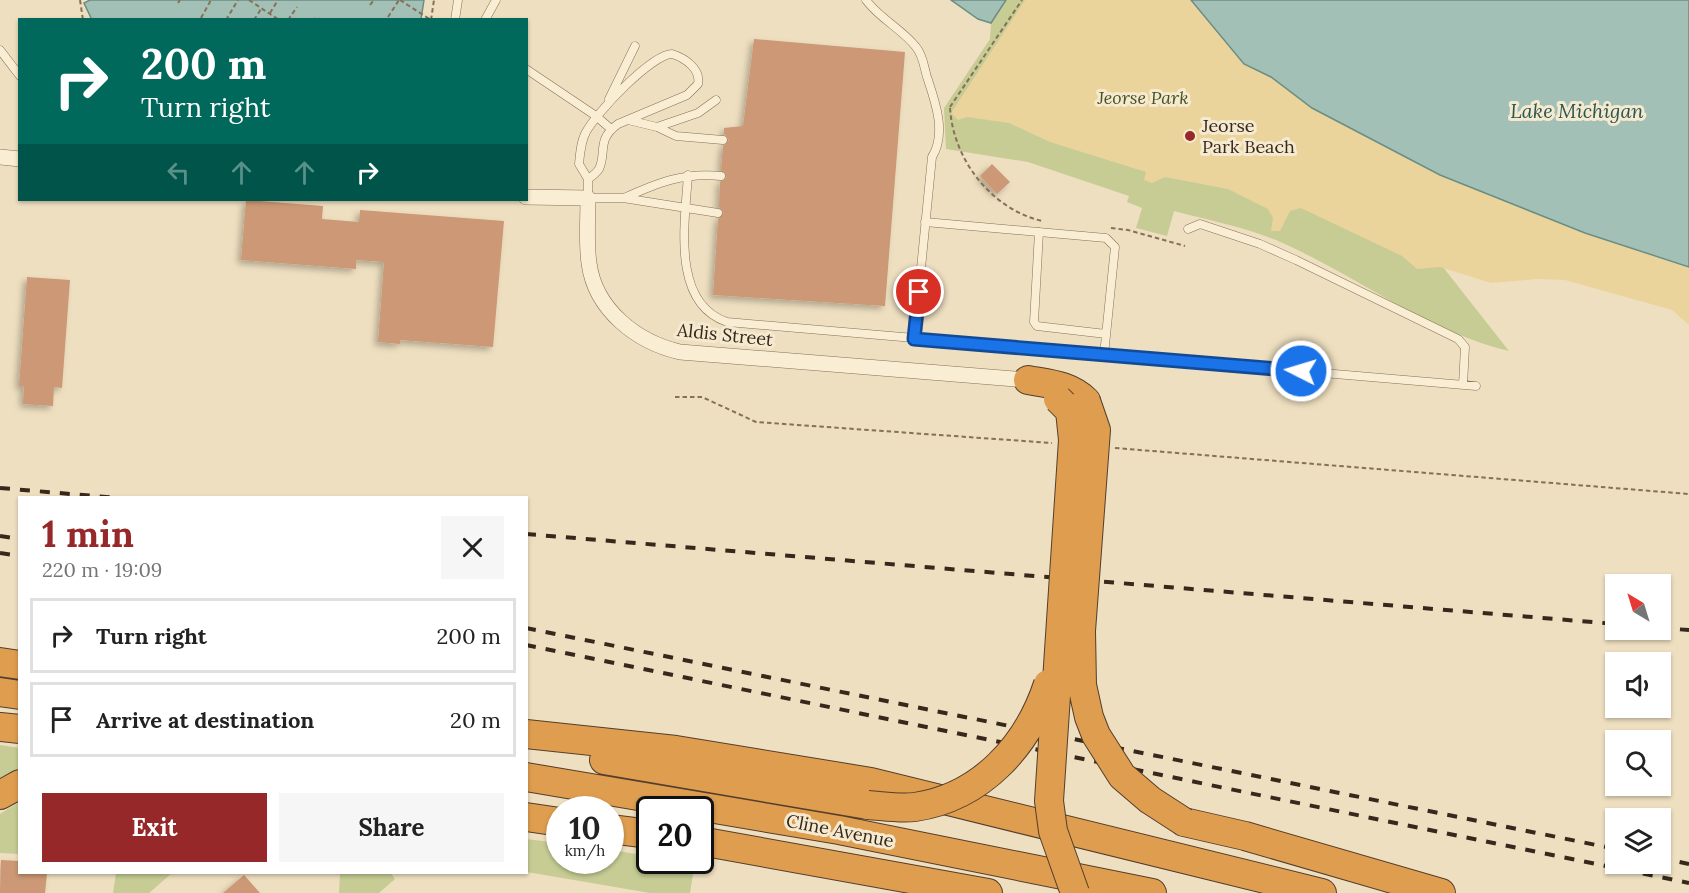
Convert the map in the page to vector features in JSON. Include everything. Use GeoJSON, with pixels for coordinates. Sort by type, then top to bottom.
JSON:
{"type":"FeatureCollection","features":[{"type":"Feature","properties":{"kind":"highway"},"geometry":{"type":"LineString","coordinates":[[1028,380],[1058,399],[1070,411],[1073,440],[1049,801],[1053,831],[1075,893]]}},
{"type":"Feature","properties":{"kind":"highway"},"geometry":{"type":"LineString","coordinates":[[1028,380],[1061,385],[1077,392],[1086,401],[1096,429],[1081,631],[1082,685],[1089,717],[1096,735],[1122,776],[1150,800],[1184,822],[1245,836],[1441,893]]}},
{"type":"Feature","properties":{"kind":"highway"},"geometry":{"type":"LineString","coordinates":[[528,752],[614,761],[868,805],[915,807],[966,789],[989,775],[1009,756],[1033,722],[1061,642]]}},
{"type":"Feature","properties":{"kind":"highway"},"geometry":{"type":"LineString","coordinates":[[0,662],[18,665]]}},
{"type":"Feature","properties":{"kind":"highway"},"geometry":{"type":"LineString","coordinates":[[0,692],[18,695]]}},
{"type":"Feature","properties":{"kind":"highway"},"geometry":{"type":"LineString","coordinates":[[0,727],[18,729]]}},
{"type":"Feature","properties":{"kind":"highway"},"geometry":{"type":"LineString","coordinates":[[528,734],[676,750],[871,782],[1322,893]]}},
{"type":"Feature","properties":{"kind":"highway","name":"Cline Avenue"},"geometry":{"type":"LineString","coordinates":[[528,777],[786,820],[1152,893]]}},
{"type":"Feature","properties":{"kind":"highway"},"geometry":{"type":"LineString","coordinates":[[0,795],[18,785]]}},
{"type":"Feature","properties":{"kind":"highway"},"geometry":{"type":"LineString","coordinates":[[528,817],[546,820]]}},
{"type":"Feature","properties":{"kind":"highway","name":"Cline Avenue"},"geometry":{"type":"LineString","coordinates":[[714,844],[988,893]]}},
{"type":"Feature","properties":{"kind":"street"},"geometry":{"type":"LineString","coordinates":[[0,157],[18,159]]}},
{"type":"Feature","properties":{"kind":"street"},"geometry":{"type":"LineString","coordinates":[[528,197],[588,198]]}},
{"type":"Feature","properties":{"kind":"street","name":"Aldis Street"},"geometry":{"type":"LineString","coordinates":[[588,198],[589,263],[598,291],[623,325],[663,348],[680,352],[1028,380]]}},
{"type":"Feature","properties":{"kind":"lane"},"geometry":{"type":"LineString","coordinates":[[455,18],[458,0]]}},
{"type":"Feature","properties":{"kind":"lane"},"geometry":{"type":"LineString","coordinates":[[486,18],[496,0]]}},
{"type":"Feature","properties":{"kind":"lane"},"geometry":{"type":"LineString","coordinates":[[866,0],[880,16],[912,42],[920,52],[935,95],[938,126],[914,339]]}},
{"type":"Feature","properties":{"kind":"lane"},"geometry":{"type":"LineString","coordinates":[[608,102],[635,46]]}},
{"type":"Feature","properties":{"kind":"lane"},"geometry":{"type":"LineString","coordinates":[[0,50],[18,73]]}},
{"type":"Feature","properties":{"kind":"lane"},"geometry":{"type":"LineString","coordinates":[[588,179],[599,168],[602,147],[611,129],[693,91],[699,79],[694,67],[679,56],[665,54],[608,102],[585,134],[580,148],[579,164],[588,179],[588,198],[623,198],[686,210],[718,213]]}},
{"type":"Feature","properties":{"kind":"lane"},"geometry":{"type":"LineString","coordinates":[[528,70],[596,116],[611,129]]}},
{"type":"Feature","properties":{"kind":"lane"},"geometry":{"type":"LineString","coordinates":[[657,127],[698,113],[716,100]]}},
{"type":"Feature","properties":{"kind":"lane"},"geometry":{"type":"LineString","coordinates":[[627,120],[657,127],[676,136],[723,140]]}},
{"type":"Feature","properties":{"kind":"lane"},"geometry":{"type":"LineString","coordinates":[[623,198],[658,183],[688,175],[721,176]]}},
{"type":"Feature","properties":{"kind":"lane"},"geometry":{"type":"LineString","coordinates":[[688,175],[686,210],[688,280],[697,301],[712,316],[735,324],[1476,386]]}},
{"type":"Feature","properties":{"kind":"lane"},"geometry":{"type":"LineString","coordinates":[[926,222],[1106,238],[1115,247],[1104,355]]}},
{"type":"Feature","properties":{"kind":"lane"},"geometry":{"type":"LineString","coordinates":[[1188,229],[1200,224],[1260,244],[1458,339],[1465,347],[1463,385]]}},
{"type":"Feature","properties":{"kind":"lane"},"geometry":{"type":"LineString","coordinates":[[1039,232],[1034,322],[1037,326],[1106,334]]}},
{"type":"Feature","properties":{"kind":"path"},"geometry":{"type":"LineString","coordinates":[[80,0],[82,18]]}},
{"type":"Feature","properties":{"kind":"path"},"geometry":{"type":"LineString","coordinates":[[201,18],[211,0]]}},
{"type":"Feature","properties":{"kind":"path"},"geometry":{"type":"LineString","coordinates":[[227,18],[238,0]]}},
{"type":"Feature","properties":{"kind":"path"},"geometry":{"type":"LineString","coordinates":[[269,13],[278,0]]}},
{"type":"Feature","properties":{"kind":"path"},"geometry":{"type":"LineString","coordinates":[[370,5],[374,0]]}},
{"type":"Feature","properties":{"kind":"path"},"geometry":{"type":"LineString","coordinates":[[388,17],[400,0],[428,18]]}},
{"type":"Feature","properties":{"kind":"path"},"geometry":{"type":"LineString","coordinates":[[431,18],[434,0]]}},
{"type":"Feature","properties":{"kind":"path"},"geometry":{"type":"LineString","coordinates":[[938,126],[1022,0]]}},
{"type":"Feature","properties":{"kind":"path"},"geometry":{"type":"LineString","coordinates":[[251,1],[276,18]]}},
{"type":"Feature","properties":{"kind":"path"},"geometry":{"type":"LineString","coordinates":[[289,18],[297,7]]}},
{"type":"Feature","properties":{"kind":"path"},"geometry":{"type":"LineString","coordinates":[[255,18],[262,8]]}},
{"type":"Feature","properties":{"kind":"path"},"geometry":{"type":"LineString","coordinates":[[950,108],[951,121],[964,158],[981,183],[1012,209],[1050,223]]}},
{"type":"Feature","properties":{"kind":"path"},"geometry":{"type":"LineString","coordinates":[[1106,228],[1128,230],[1185,246]]}},
{"type":"Feature","properties":{"kind":"path"},"geometry":{"type":"LineString","coordinates":[[675,397],[702,396],[756,422],[1059,444]]}},
{"type":"Feature","properties":{"kind":"path"},"geometry":{"type":"LineString","coordinates":[[1107,448],[1689,494]]}},
{"type":"Feature","properties":{"kind":"green space","name":"Jeorse Park Beach"},"geometry":{"type":"Polygon","coordinates":[[[1006,0],[1191,0],[1225,43],[1321,112],[1509,351],[1448,330],[1305,254],[1264,235],[1174,211],[1167,236],[1136,228],[1142,208],[1127,202],[1129,196],[1028,162],[946,149],[944,108],[990,39],[991,23],[1006,0]]]}},
{"type":"Feature","properties":{"kind":"green space"},"geometry":{"type":"Polygon","coordinates":[[[0,745],[18,748],[18,772],[0,781],[0,745]]]}},
{"type":"Feature","properties":{"kind":"green space"},"geometry":{"type":"Polygon","coordinates":[[[18,803],[18,854],[0,853],[0,814],[18,803]]]}},
{"type":"Feature","properties":{"kind":"green space"},"geometry":{"type":"Polygon","coordinates":[[[528,839],[546,841],[546,874],[624,874],[624,852],[636,854],[636,874],[693,874],[690,893],[650,893],[528,872],[528,839]]]}},
{"type":"Feature","properties":{"kind":"green space"},"geometry":{"type":"Polygon","coordinates":[[[116,874],[171,874],[149,893],[113,893],[116,874]]]}},
{"type":"Feature","properties":{"kind":"green space"},"geometry":{"type":"Polygon","coordinates":[[[340,874],[392,874],[395,879],[379,893],[339,893],[340,874]]]}},
{"type":"Feature","properties":{"kind":"sand","name":"Jeorse Park Beach"},"geometry":{"type":"Polygon","coordinates":[[[1025,0],[1191,0],[1244,64],[1271,77],[1312,108],[1440,175],[1585,233],[1689,267],[1689,325],[1672,310],[1565,280],[1537,279],[1491,283],[1440,267],[1417,269],[1402,256],[1301,208],[1290,211],[1280,231],[1271,231],[1273,218],[1268,209],[1228,189],[1165,177],[1152,183],[1144,180],[1146,172],[1050,142],[1009,123],[967,117],[958,120],[951,113],[1025,0]]]}},
{"type":"Feature","properties":{"kind":"water"},"geometry":{"type":"Polygon","coordinates":[[[90,0],[424,0],[421,18],[91,18],[84,3],[90,0]]]}},
{"type":"Feature","properties":{"kind":"water"},"geometry":{"type":"Polygon","coordinates":[[[951,0],[1006,0],[991,23],[978,19],[951,0]]]}},
{"type":"Feature","properties":{"kind":"water","name":"Lake Michigan"},"geometry":{"type":"Polygon","coordinates":[[[1191,0],[1689,0],[1689,267],[1585,233],[1440,175],[1312,108],[1271,77],[1244,64],[1191,0]]]}},
{"type":"Feature","properties":{"kind":"building"},"geometry":{"type":"Polygon","coordinates":[[[754,39],[905,52],[885,306],[713,295],[718,219],[724,213],[719,207],[720,182],[727,177],[721,170],[723,146],[729,140],[724,134],[724,128],[743,126],[754,39]]]}},
{"type":"Feature","properties":{"kind":"building"},"geometry":{"type":"Polygon","coordinates":[[[992,164],[1010,182],[997,194],[980,176],[992,164]]]}},
{"type":"Feature","properties":{"kind":"building"},"geometry":{"type":"Polygon","coordinates":[[[246,201],[323,206],[322,219],[359,222],[360,210],[504,221],[493,347],[400,340],[400,344],[378,342],[384,262],[356,260],[356,269],[241,260],[246,201]]]}},
{"type":"Feature","properties":{"kind":"building"},"geometry":{"type":"Polygon","coordinates":[[[27,277],[70,280],[62,388],[54,387],[53,406],[23,404],[24,386],[19,386],[27,277]]]}},
{"type":"Feature","properties":{"kind":"building"},"geometry":{"type":"Polygon","coordinates":[[[1,860],[18,861],[18,874],[47,874],[45,893],[0,893],[1,860]]]}},
{"type":"Feature","properties":{"kind":"building"},"geometry":{"type":"Polygon","coordinates":[[[244,875],[260,893],[223,893],[244,875]]]}},
{"type":"Feature","properties":{"kind":"railway"},"geometry":{"type":"LineString","coordinates":[[0,488],[94,496]]}},
{"type":"Feature","properties":{"kind":"railway"},"geometry":{"type":"LineString","coordinates":[[528,534],[1605,623]]}},
{"type":"Feature","properties":{"kind":"railway"},"geometry":{"type":"LineString","coordinates":[[0,536],[18,539]]}},
{"type":"Feature","properties":{"kind":"railway"},"geometry":{"type":"LineString","coordinates":[[0,553],[18,556]]}},
{"type":"Feature","properties":{"kind":"railway"},"geometry":{"type":"LineString","coordinates":[[528,628],[1605,847]]}},
{"type":"Feature","properties":{"kind":"railway"},"geometry":{"type":"LineString","coordinates":[[1671,629],[1689,630]]}},
{"type":"Feature","properties":{"kind":"railway"},"geometry":{"type":"LineString","coordinates":[[528,645],[1689,883]]}},
{"type":"Feature","properties":{"kind":"railway"},"geometry":{"type":"LineString","coordinates":[[1671,860],[1689,864]]}},
{"type":"Feature","properties":{"kind":"place","name":"Jeorse Park Beach"},"geometry":{"type":"Point","coordinates":[1190,136]}},
{"type":"Feature","properties":{"kind":"route"},"geometry":{"type":"LineString","coordinates":[[919,292],[914,339],[1301,371]]}},
{"type":"Feature","properties":{"kind":"park label","name":"Jeorse Park"},"geometry":{"type":"Point","coordinates":[1143,98]}}]}
